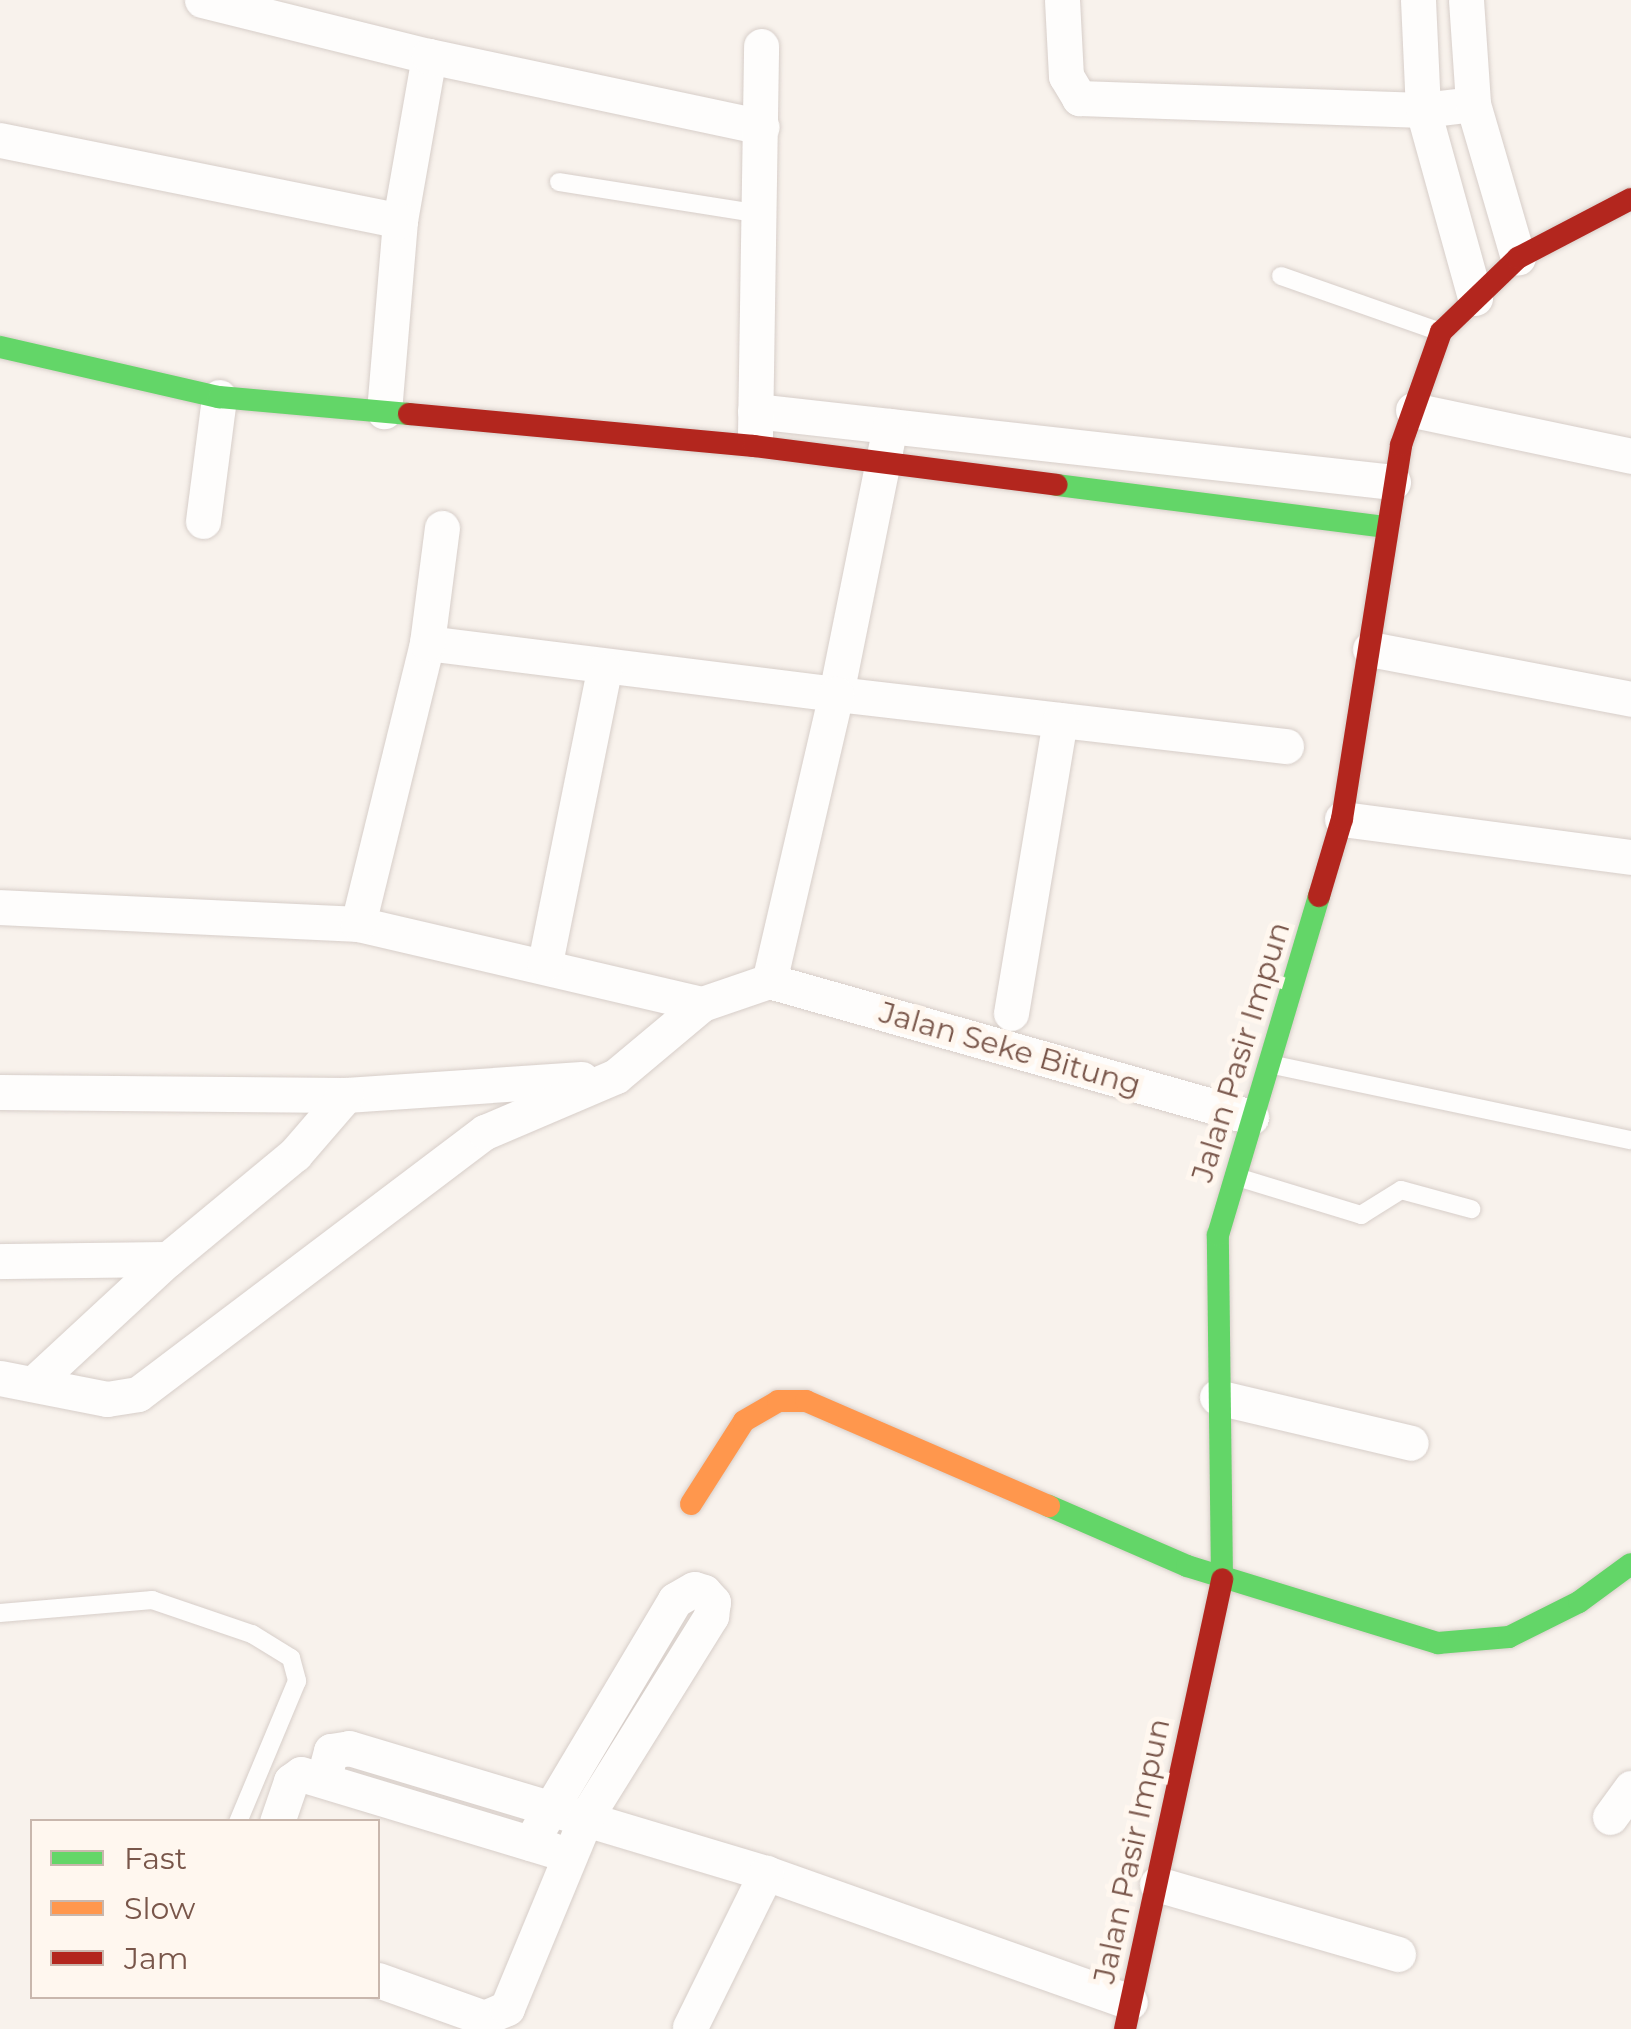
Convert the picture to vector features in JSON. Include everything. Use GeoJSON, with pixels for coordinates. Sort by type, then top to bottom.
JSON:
{"type":"FeatureCollection","features":[{"type":"Feature","properties":{"kind":"street"},"geometry":{"type":"LineString","coordinates":[[202,0],[430,56],[623,92],[762,127]]}},
{"type":"Feature","properties":{"kind":"street"},"geometry":{"type":"LineString","coordinates":[[1062,0],[1066,76],[1079,98],[1424,110],[1473,104]]}},
{"type":"Feature","properties":{"kind":"street"},"geometry":{"type":"LineString","coordinates":[[1418,0],[1424,110],[1475,298]]}},
{"type":"Feature","properties":{"kind":"street"},"geometry":{"type":"LineString","coordinates":[[1466,0],[1473,104],[1518,258]]}},
{"type":"Feature","properties":{"kind":"street"},"geometry":{"type":"LineString","coordinates":[[754,446],[761,46]]}},
{"type":"Feature","properties":{"kind":"street"},"geometry":{"type":"LineString","coordinates":[[384,412],[400,221],[430,56]]}},
{"type":"Feature","properties":{"kind":"street"},"geometry":{"type":"LineString","coordinates":[[0,140],[400,221]]}},
{"type":"Feature","properties":{"kind":"street","name":"Jalan Pasir Impun"},"geometry":{"type":"LineString","coordinates":[[1128,2016],[1222,1577],[1218,1235],[1232,1176],[1342,819],[1393,482],[1440,332],[1518,258],[1631,200]]}},
{"type":"Feature","properties":{"kind":"street"},"geometry":{"type":"LineString","coordinates":[[0,347],[218,397],[754,446],[883,468],[1386,527]]}},
{"type":"Feature","properties":{"kind":"street"},"geometry":{"type":"LineString","coordinates":[[203,521],[218,397]]}},
{"type":"Feature","properties":{"kind":"street"},"geometry":{"type":"LineString","coordinates":[[1413,410],[1631,456]]}},
{"type":"Feature","properties":{"kind":"street"},"geometry":{"type":"LineString","coordinates":[[755,411],[1393,482]]}},
{"type":"Feature","properties":{"kind":"street"},"geometry":{"type":"LineString","coordinates":[[0,1378],[107,1399],[138,1394],[485,1132],[616,1076],[702,1004],[769,981],[836,694],[890,426]]}},
{"type":"Feature","properties":{"kind":"street"},"geometry":{"type":"LineString","coordinates":[[1251,511],[1257,467]]}},
{"type":"Feature","properties":{"kind":"street"},"geometry":{"type":"LineString","coordinates":[[358,924],[427,643],[442,528]]}},
{"type":"Feature","properties":{"kind":"street"},"geometry":{"type":"LineString","coordinates":[[427,643],[604,670],[1286,746]]}},
{"type":"Feature","properties":{"kind":"street"},"geometry":{"type":"LineString","coordinates":[[1370,650],[1631,698]]}},
{"type":"Feature","properties":{"kind":"street"},"geometry":{"type":"LineString","coordinates":[[545,963],[604,670]]}},
{"type":"Feature","properties":{"kind":"street"},"geometry":{"type":"LineString","coordinates":[[1011,1013],[1060,720]]}},
{"type":"Feature","properties":{"kind":"street"},"geometry":{"type":"LineString","coordinates":[[1342,819],[1631,857]]}},
{"type":"Feature","properties":{"kind":"street"},"geometry":{"type":"LineString","coordinates":[[0,908],[358,924],[545,963],[702,1004]]}},
{"type":"Feature","properties":{"kind":"street","name":"Jalan Seke Bitung"},"geometry":{"type":"LineString","coordinates":[[769,981],[1251,1117]]}},
{"type":"Feature","properties":{"kind":"street"},"geometry":{"type":"LineString","coordinates":[[0,1092],[346,1095],[616,1076]]}},
{"type":"Feature","properties":{"kind":"street"},"geometry":{"type":"LineString","coordinates":[[35,1382],[168,1259],[295,1154],[346,1095]]}},
{"type":"Feature","properties":{"kind":"street"},"geometry":{"type":"LineString","coordinates":[[0,1261],[168,1259]]}},
{"type":"Feature","properties":{"kind":"street"},"geometry":{"type":"LineString","coordinates":[[1217,1396],[1411,1443]]}},
{"type":"Feature","properties":{"kind":"street"},"geometry":{"type":"LineString","coordinates":[[690,1504],[744,1420],[778,1402],[806,1401],[1222,1577],[1438,1644],[1509,1637],[1579,1602],[1631,1564]]}},
{"type":"Feature","properties":{"kind":"street"},"geometry":{"type":"LineString","coordinates":[[380,1981],[484,2018],[500,2014],[586,1817],[711,1616],[713,1602],[704,1592],[694,1588],[676,1600],[548,1805],[530,1842]]}},
{"type":"Feature","properties":{"kind":"street"},"geometry":{"type":"LineString","coordinates":[[324,1777],[331,1751],[349,1748],[548,1805],[766,1873],[1128,2016]]}},
{"type":"Feature","properties":{"kind":"street"},"geometry":{"type":"LineString","coordinates":[[278,1819],[291,1781],[301,1774],[324,1777],[572,1856]]}},
{"type":"Feature","properties":{"kind":"street"},"geometry":{"type":"LineString","coordinates":[[1610,1817],[1631,1788]]}},
{"type":"Feature","properties":{"kind":"street"},"geometry":{"type":"LineString","coordinates":[[690,2027],[766,1873]]}},
{"type":"Feature","properties":{"kind":"street"},"geometry":{"type":"LineString","coordinates":[[1157,1884],[1398,1954]]}},
{"type":"Feature","properties":{"kind":"lane"},"geometry":{"type":"LineString","coordinates":[[559,182],[760,214]]}},
{"type":"Feature","properties":{"kind":"lane"},"geometry":{"type":"LineString","coordinates":[[1282,276],[1440,332]]}},
{"type":"Feature","properties":{"kind":"lane"},"geometry":{"type":"LineString","coordinates":[[1268,1064],[1631,1140]]}},
{"type":"Feature","properties":{"kind":"lane"},"geometry":{"type":"LineString","coordinates":[[1232,1176],[1362,1215],[1401,1190],[1471,1209]]}},
{"type":"Feature","properties":{"kind":"lane"},"geometry":{"type":"LineString","coordinates":[[0,1613],[152,1600],[252,1634],[291,1658],[296,1681],[239,1819]]}},
{"type":"Feature","properties":{"kind":"lane"},"geometry":{"type":"LineString","coordinates":[[380,1999],[464,2029]]}},
{"type":"Feature","properties":{"kind":"traffic: fast"},"geometry":{"type":"LineString","coordinates":[[0,347],[219,397],[409,414]]}},
{"type":"Feature","properties":{"kind":"traffic: fast"},"geometry":{"type":"LineString","coordinates":[[1057,485],[1385,527]]}},
{"type":"Feature","properties":{"kind":"traffic: fast"},"geometry":{"type":"LineString","coordinates":[[1222,1579],[1218,1235],[1319,896]]}},
{"type":"Feature","properties":{"kind":"traffic: fast"},"geometry":{"type":"LineString","coordinates":[[1049,1506],[1187,1566],[1438,1643],[1509,1637],[1579,1602],[1631,1564]]}},
{"type":"Feature","properties":{"kind":"traffic: slow"},"geometry":{"type":"LineString","coordinates":[[691,1504],[744,1421],[778,1401],[806,1401],[1049,1506]]}},
{"type":"Feature","properties":{"kind":"traffic: jam"},"geometry":{"type":"LineString","coordinates":[[1319,896],[1342,819],[1401,445],[1441,332],[1518,258],[1631,199]]}},
{"type":"Feature","properties":{"kind":"traffic: jam"},"geometry":{"type":"LineString","coordinates":[[409,414],[754,446],[1057,485]]}},
{"type":"Feature","properties":{"kind":"traffic: jam"},"geometry":{"type":"LineString","coordinates":[[1125,2029],[1222,1579]]}}]}
